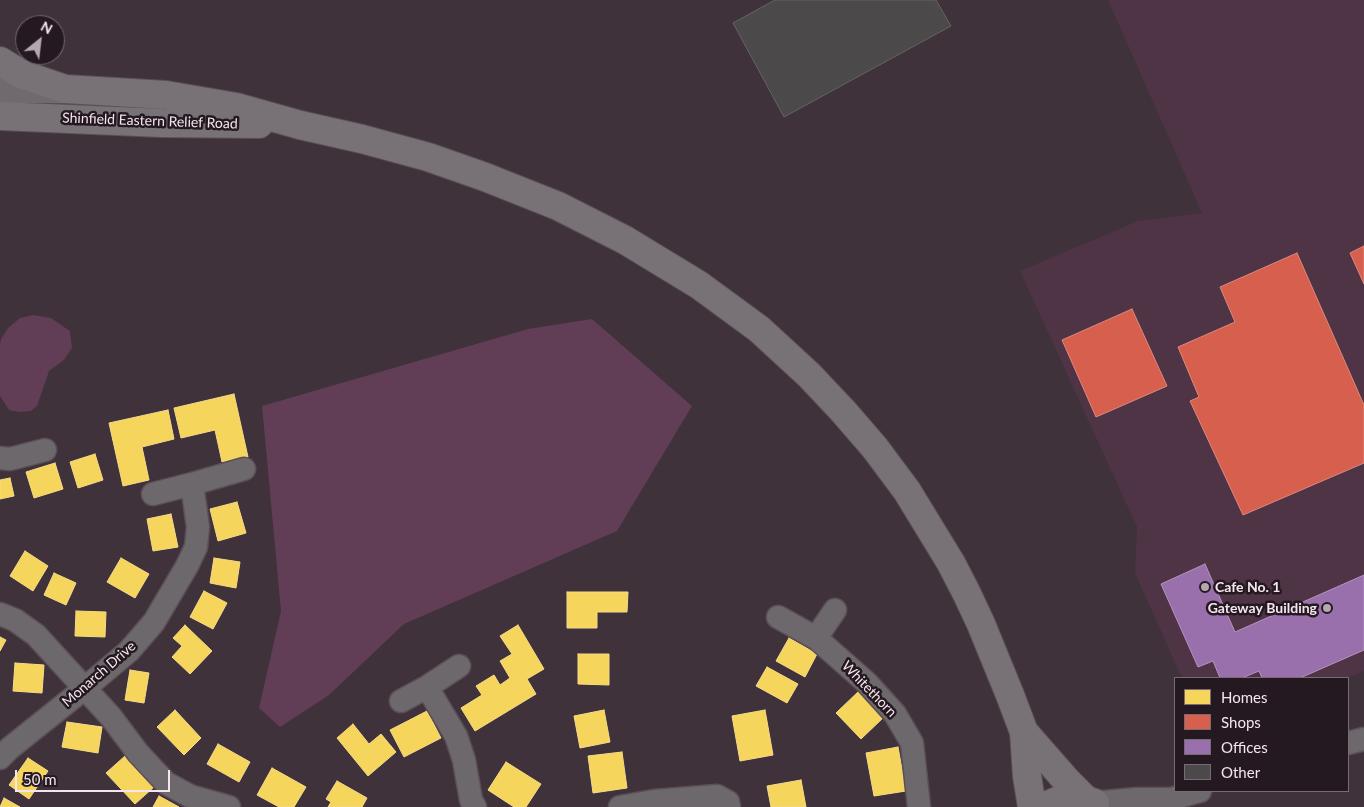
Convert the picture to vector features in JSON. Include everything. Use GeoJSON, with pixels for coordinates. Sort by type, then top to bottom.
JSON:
{"type":"FeatureCollection","features":[{"type":"Feature","properties":{"kind":"main road","name":"Shinfield Eastern Relief Road"},"geometry":{"type":"LineString","coordinates":[[0,61],[21,74],[65,89]]}},
{"type":"Feature","properties":{"kind":"main road","name":"Shinfield Eastern Relief Road"},"geometry":{"type":"LineString","coordinates":[[0,89],[65,89],[166,95],[236,107],[428,157],[558,206],[624,240],[699,285],[759,329],[809,375],[843,411],[875,448],[906,491],[942,547],[988,640],[1024,732],[1027,776],[1032,807]]}},
{"type":"Feature","properties":{"kind":"main road","name":"Shinfield Eastern Relief Road"},"geometry":{"type":"LineString","coordinates":[[0,116],[162,123],[300,125]]}},
{"type":"Feature","properties":{"kind":"main road","name":"Shinfield Eastern Relief Road"},"geometry":{"type":"LineString","coordinates":[[1024,732],[1066,780],[1094,803]]}},
{"type":"Feature","properties":{"kind":"main road"},"geometry":{"type":"LineString","coordinates":[[1047,807],[1062,799],[1074,798],[1094,803]]}},
{"type":"Feature","properties":{"kind":"street"},"geometry":{"type":"LineString","coordinates":[[0,458],[10,459],[45,450]]}},
{"type":"Feature","properties":{"kind":"street"},"geometry":{"type":"LineString","coordinates":[[153,494],[244,469]]}},
{"type":"Feature","properties":{"kind":"street","name":"Monarch Drive"},"geometry":{"type":"LineString","coordinates":[[0,758],[129,651],[154,622],[196,547],[198,527],[192,484]]}},
{"type":"Feature","properties":{"kind":"street"},"geometry":{"type":"LineString","coordinates":[[816,638],[836,610]]}},
{"type":"Feature","properties":{"kind":"street"},"geometry":{"type":"LineString","coordinates":[[0,614],[15,620],[36,635],[112,717],[138,753],[166,783],[190,796],[229,807]]}},
{"type":"Feature","properties":{"kind":"street","name":"Whitethorn"},"geometry":{"type":"LineString","coordinates":[[778,617],[816,638],[866,683],[895,714],[912,743],[919,807]]}},
{"type":"Feature","properties":{"kind":"street"},"geometry":{"type":"LineString","coordinates":[[400,701],[427,687],[459,666]]}},
{"type":"Feature","properties":{"kind":"street"},"geometry":{"type":"LineString","coordinates":[[427,687],[456,736],[464,760],[471,800],[475,807]]}},
{"type":"Feature","properties":{"kind":"street"},"geometry":{"type":"LineString","coordinates":[[1349,743],[1364,739]]}},
{"type":"Feature","properties":{"kind":"street"},"geometry":{"type":"LineString","coordinates":[[1094,803],[1137,799],[1167,803],[1197,792]]}},
{"type":"Feature","properties":{"kind":"street"},"geometry":{"type":"LineString","coordinates":[[620,807],[654,801],[717,796],[728,802],[729,807]]}},
{"type":"Feature","properties":{"kind":"shaded area"},"geometry":{"type":"Polygon","coordinates":[[[1108,0],[1364,0],[1364,671],[1349,678],[1182,677],[1135,573],[1137,527],[1020,271],[1138,221],[1202,213],[1108,0]]]}},
{"type":"Feature","properties":{"kind":"shaded area"},"geometry":{"type":"Polygon","coordinates":[[[33,315],[51,318],[70,331],[72,348],[64,360],[49,371],[37,406],[31,411],[19,412],[9,410],[0,396],[0,344],[8,328],[20,318],[33,315]]]}},
{"type":"Feature","properties":{"kind":"shaded area"},"geometry":{"type":"Polygon","coordinates":[[[592,319],[692,406],[617,531],[404,624],[329,695],[280,727],[259,708],[281,611],[262,406],[528,329],[592,319]]]}},
{"type":"Feature","properties":{"kind":"building: Homes"},"geometry":{"type":"Polygon","coordinates":[[[234,394],[248,457],[222,462],[215,430],[181,438],[174,408],[234,394]]]}},
{"type":"Feature","properties":{"kind":"building: Homes"},"geometry":{"type":"Polygon","coordinates":[[[168,410],[174,439],[142,447],[149,480],[123,486],[109,423],[168,410]]]}},
{"type":"Feature","properties":{"kind":"building: Homes"},"geometry":{"type":"Polygon","coordinates":[[[95,454],[103,480],[78,488],[70,462],[95,454]]]}},
{"type":"Feature","properties":{"kind":"building: Homes"},"geometry":{"type":"Polygon","coordinates":[[[55,463],[63,489],[34,498],[26,472],[55,463]]]}},
{"type":"Feature","properties":{"kind":"building: Homes"},"geometry":{"type":"Polygon","coordinates":[[[10,478],[14,496],[0,499],[0,480],[10,478]]]}},
{"type":"Feature","properties":{"kind":"building: Homes"},"geometry":{"type":"Polygon","coordinates":[[[237,502],[246,533],[218,541],[210,509],[237,502]]]}},
{"type":"Feature","properties":{"kind":"building: Homes"},"geometry":{"type":"Polygon","coordinates":[[[171,514],[178,547],[153,551],[147,519],[171,514]]]}},
{"type":"Feature","properties":{"kind":"building: Homes"},"geometry":{"type":"Polygon","coordinates":[[[25,551],[48,566],[33,591],[10,576],[25,551]]]}},
{"type":"Feature","properties":{"kind":"building: Homes"},"geometry":{"type":"Polygon","coordinates":[[[121,558],[149,574],[135,598],[107,582],[121,558]]]}},
{"type":"Feature","properties":{"kind":"building: Homes"},"geometry":{"type":"Polygon","coordinates":[[[214,558],[240,562],[236,588],[210,583],[214,558]]]}},
{"type":"Feature","properties":{"kind":"building: Homes"},"geometry":{"type":"Polygon","coordinates":[[[54,573],[76,583],[66,605],[44,595],[54,573]]]}},
{"type":"Feature","properties":{"kind":"building: Homes"},"geometry":{"type":"Polygon","coordinates":[[[204,591],[227,603],[213,629],[190,617],[204,591]]]}},
{"type":"Feature","properties":{"kind":"building: Homes"},"geometry":{"type":"Polygon","coordinates":[[[567,592],[628,592],[627,612],[597,612],[597,628],[567,628],[567,592]]]}},
{"type":"Feature","properties":{"kind":"building: Homes"},"geometry":{"type":"Polygon","coordinates":[[[76,611],[106,612],[105,637],[75,636],[76,611]]]}},
{"type":"Feature","properties":{"kind":"building: Homes"},"geometry":{"type":"Polygon","coordinates":[[[185,625],[212,651],[190,674],[172,657],[182,646],[173,638],[185,625]]]}},
{"type":"Feature","properties":{"kind":"building: Homes"},"geometry":{"type":"Polygon","coordinates":[[[518,625],[544,669],[527,679],[536,694],[475,731],[461,708],[482,695],[476,686],[494,675],[500,685],[510,678],[500,661],[512,654],[500,636],[518,625]]]}},
{"type":"Feature","properties":{"kind":"building: Homes"},"geometry":{"type":"Polygon","coordinates":[[[0,637],[6,640],[0,651],[0,637]]]}},
{"type":"Feature","properties":{"kind":"building: Homes"},"geometry":{"type":"Polygon","coordinates":[[[789,638],[817,654],[805,677],[776,661],[789,638]]]}},
{"type":"Feature","properties":{"kind":"building: Homes"},"geometry":{"type":"Polygon","coordinates":[[[578,654],[609,654],[609,685],[578,684],[578,654]]]}},
{"type":"Feature","properties":{"kind":"building: Homes"},"geometry":{"type":"Polygon","coordinates":[[[15,663],[44,665],[42,693],[13,691],[15,663]]]}},
{"type":"Feature","properties":{"kind":"building: Homes"},"geometry":{"type":"Polygon","coordinates":[[[767,667],[798,684],[787,703],[756,686],[767,667]]]}},
{"type":"Feature","properties":{"kind":"building: Homes"},"geometry":{"type":"Polygon","coordinates":[[[130,670],[149,673],[144,703],[125,700],[130,670]]]}},
{"type":"Feature","properties":{"kind":"building: Homes"},"geometry":{"type":"Polygon","coordinates":[[[859,691],[884,717],[861,739],[836,713],[859,691]]]}},
{"type":"Feature","properties":{"kind":"building: Homes"},"geometry":{"type":"Polygon","coordinates":[[[175,710],[201,738],[184,755],[157,727],[175,710]]]}},
{"type":"Feature","properties":{"kind":"building: Homes"},"geometry":{"type":"Polygon","coordinates":[[[604,710],[610,742],[580,748],[574,716],[604,710]]]}},
{"type":"Feature","properties":{"kind":"building: Homes"},"geometry":{"type":"Polygon","coordinates":[[[765,710],[773,755],[740,761],[732,716],[765,710]]]}},
{"type":"Feature","properties":{"kind":"building: Homes"},"geometry":{"type":"Polygon","coordinates":[[[427,711],[441,738],[404,757],[390,730],[427,711]]]}},
{"type":"Feature","properties":{"kind":"building: Homes"},"geometry":{"type":"Polygon","coordinates":[[[67,722],[102,727],[98,753],[62,747],[67,722]]]}},
{"type":"Feature","properties":{"kind":"building: Homes"},"geometry":{"type":"Polygon","coordinates":[[[353,724],[369,744],[381,734],[396,752],[368,776],[337,738],[353,724]]]}},
{"type":"Feature","properties":{"kind":"building: Homes"},"geometry":{"type":"Polygon","coordinates":[[[218,744],[250,762],[239,782],[207,764],[218,744]]]}},
{"type":"Feature","properties":{"kind":"building: Homes"},"geometry":{"type":"Polygon","coordinates":[[[898,747],[906,791],[874,796],[866,753],[898,747]]]}},
{"type":"Feature","properties":{"kind":"building: Homes"},"geometry":{"type":"Polygon","coordinates":[[[622,752],[627,788],[593,793],[588,756],[622,752]]]}},
{"type":"Feature","properties":{"kind":"building: Homes"},"geometry":{"type":"Polygon","coordinates":[[[125,756],[154,787],[135,804],[106,773],[125,756]]]}},
{"type":"Feature","properties":{"kind":"building: Homes"},"geometry":{"type":"Polygon","coordinates":[[[28,758],[48,771],[29,799],[9,785],[28,758]]]}},
{"type":"Feature","properties":{"kind":"building: Homes"},"geometry":{"type":"Polygon","coordinates":[[[506,762],[541,784],[526,807],[514,807],[488,790],[506,762]]]}},
{"type":"Feature","properties":{"kind":"building: Homes"},"geometry":{"type":"Polygon","coordinates":[[[272,768],[306,787],[294,807],[279,807],[257,795],[272,768]]]}},
{"type":"Feature","properties":{"kind":"building: Homes"},"geometry":{"type":"Polygon","coordinates":[[[801,780],[806,807],[771,807],[767,786],[801,780]]]}},
{"type":"Feature","properties":{"kind":"building: Homes"},"geometry":{"type":"Polygon","coordinates":[[[337,781],[367,798],[362,807],[328,807],[331,802],[326,799],[337,781]]]}},
{"type":"Feature","properties":{"kind":"building: Homes"},"geometry":{"type":"Polygon","coordinates":[[[159,796],[179,807],[153,807],[159,796]]]}},
{"type":"Feature","properties":{"kind":"building: Homes"},"geometry":{"type":"Polygon","coordinates":[[[4,798],[20,807],[0,807],[4,798]]]}},
{"type":"Feature","properties":{"kind":"building: Shops"},"geometry":{"type":"Polygon","coordinates":[[[1364,246],[1364,284],[1350,253],[1364,246]]]}},
{"type":"Feature","properties":{"kind":"building: Shops"},"geometry":{"type":"Polygon","coordinates":[[[1297,253],[1364,405],[1364,463],[1243,515],[1190,401],[1199,397],[1178,347],[1235,322],[1220,287],[1297,253]]]}},
{"type":"Feature","properties":{"kind":"building: Shops"},"geometry":{"type":"Polygon","coordinates":[[[1132,309],[1167,386],[1096,417],[1062,340],[1132,309]]]}},
{"type":"Feature","properties":{"kind":"building: Offices","name":"Gateway Building"},"geometry":{"type":"Polygon","coordinates":[[[1205,564],[1235,632],[1364,575],[1364,650],[1302,677],[1262,677],[1259,671],[1244,677],[1220,677],[1213,661],[1198,667],[1161,584],[1205,564]]]}},
{"type":"Feature","properties":{"kind":"building: Other"},"geometry":{"type":"Polygon","coordinates":[[[775,0],[936,0],[951,26],[784,117],[733,23],[775,0]]]}},
{"type":"Feature","properties":{"kind":"place","name":"Cafe No. 1"},"geometry":{"type":"Point","coordinates":[1205,587]}},
{"type":"Feature","properties":{"kind":"place","name":"Gateway Building"},"geometry":{"type":"Point","coordinates":[1327,608]}}]}
